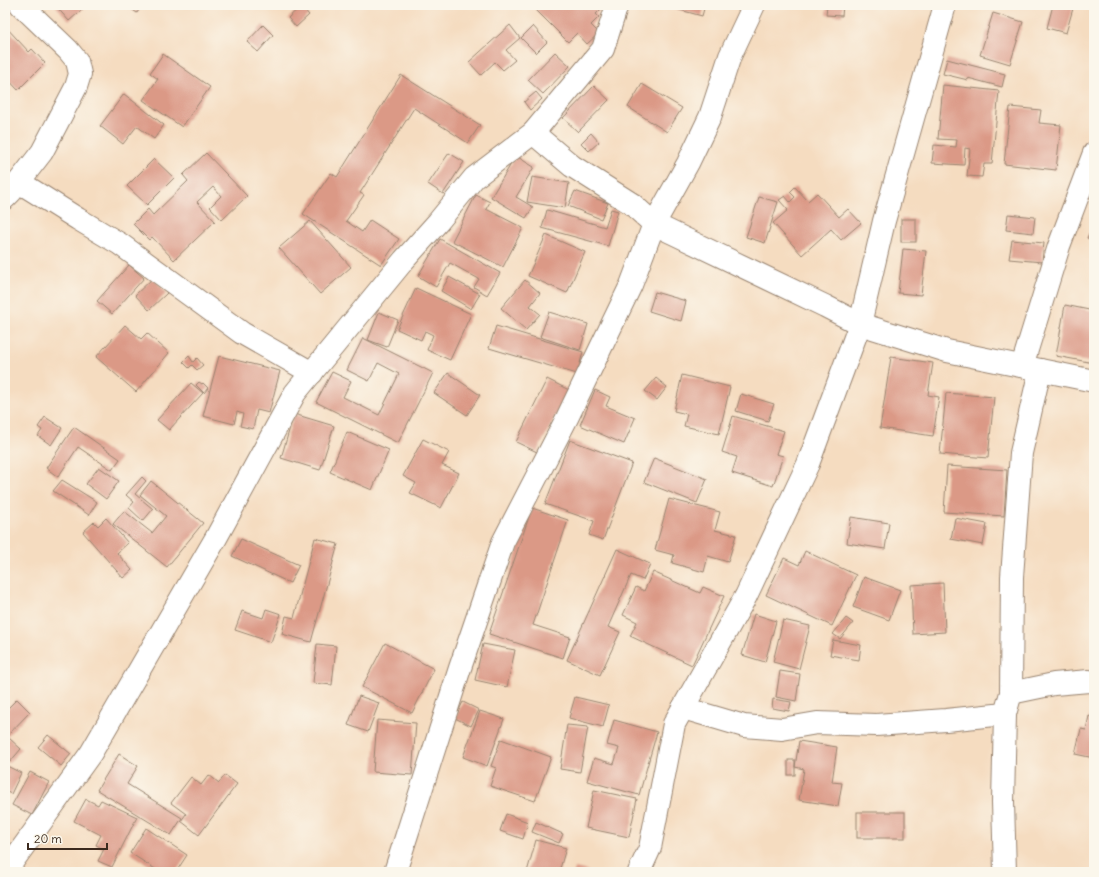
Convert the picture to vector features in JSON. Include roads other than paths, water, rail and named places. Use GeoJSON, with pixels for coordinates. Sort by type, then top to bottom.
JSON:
{"type":"FeatureCollection","features":[{"type":"Feature","properties":{"kind":"street"},"geometry":{"type":"LineString","coordinates":[[20,5],[68,50],[76,61],[80,74],[76,87],[42,152],[12,190],[78,219],[120,244],[242,332],[312,373]]}},
{"type":"Feature","properties":{"kind":"street"},"geometry":{"type":"LineString","coordinates":[[5,872],[91,753],[216,538],[295,393],[404,260],[474,178],[532,133],[603,48],[617,5]]}},
{"type":"Feature","properties":{"kind":"street"},"geometry":{"type":"LineString","coordinates":[[396,872],[460,668],[503,542],[567,418],[631,285],[654,224],[688,163],[710,117],[730,56],[754,5]]}},
{"type":"Feature","properties":{"kind":"street"},"geometry":{"type":"LineString","coordinates":[[639,872],[650,848],[674,724],[746,596],[808,464],[860,324],[884,221],[945,5]]}},
{"type":"Feature","properties":{"kind":"street"},"geometry":{"type":"LineString","coordinates":[[532,133],[572,166],[632,204],[654,224],[860,324],[947,351],[1094,381]]}},
{"type":"Feature","properties":{"kind":"street"},"geometry":{"type":"LineString","coordinates":[[1005,872],[1003,802],[1005,714],[1011,693],[1012,577],[1021,453],[1031,368],[1059,246],[1094,153]]}},
{"type":"Feature","properties":{"kind":"street"},"geometry":{"type":"LineString","coordinates":[[1011,693],[1054,684],[1089,681],[1094,682]]}},
{"type":"Feature","properties":{"kind":"street"},"geometry":{"type":"LineString","coordinates":[[683,708],[744,726],[782,729],[817,723],[876,724],[946,720],[1005,714]]}}]}
